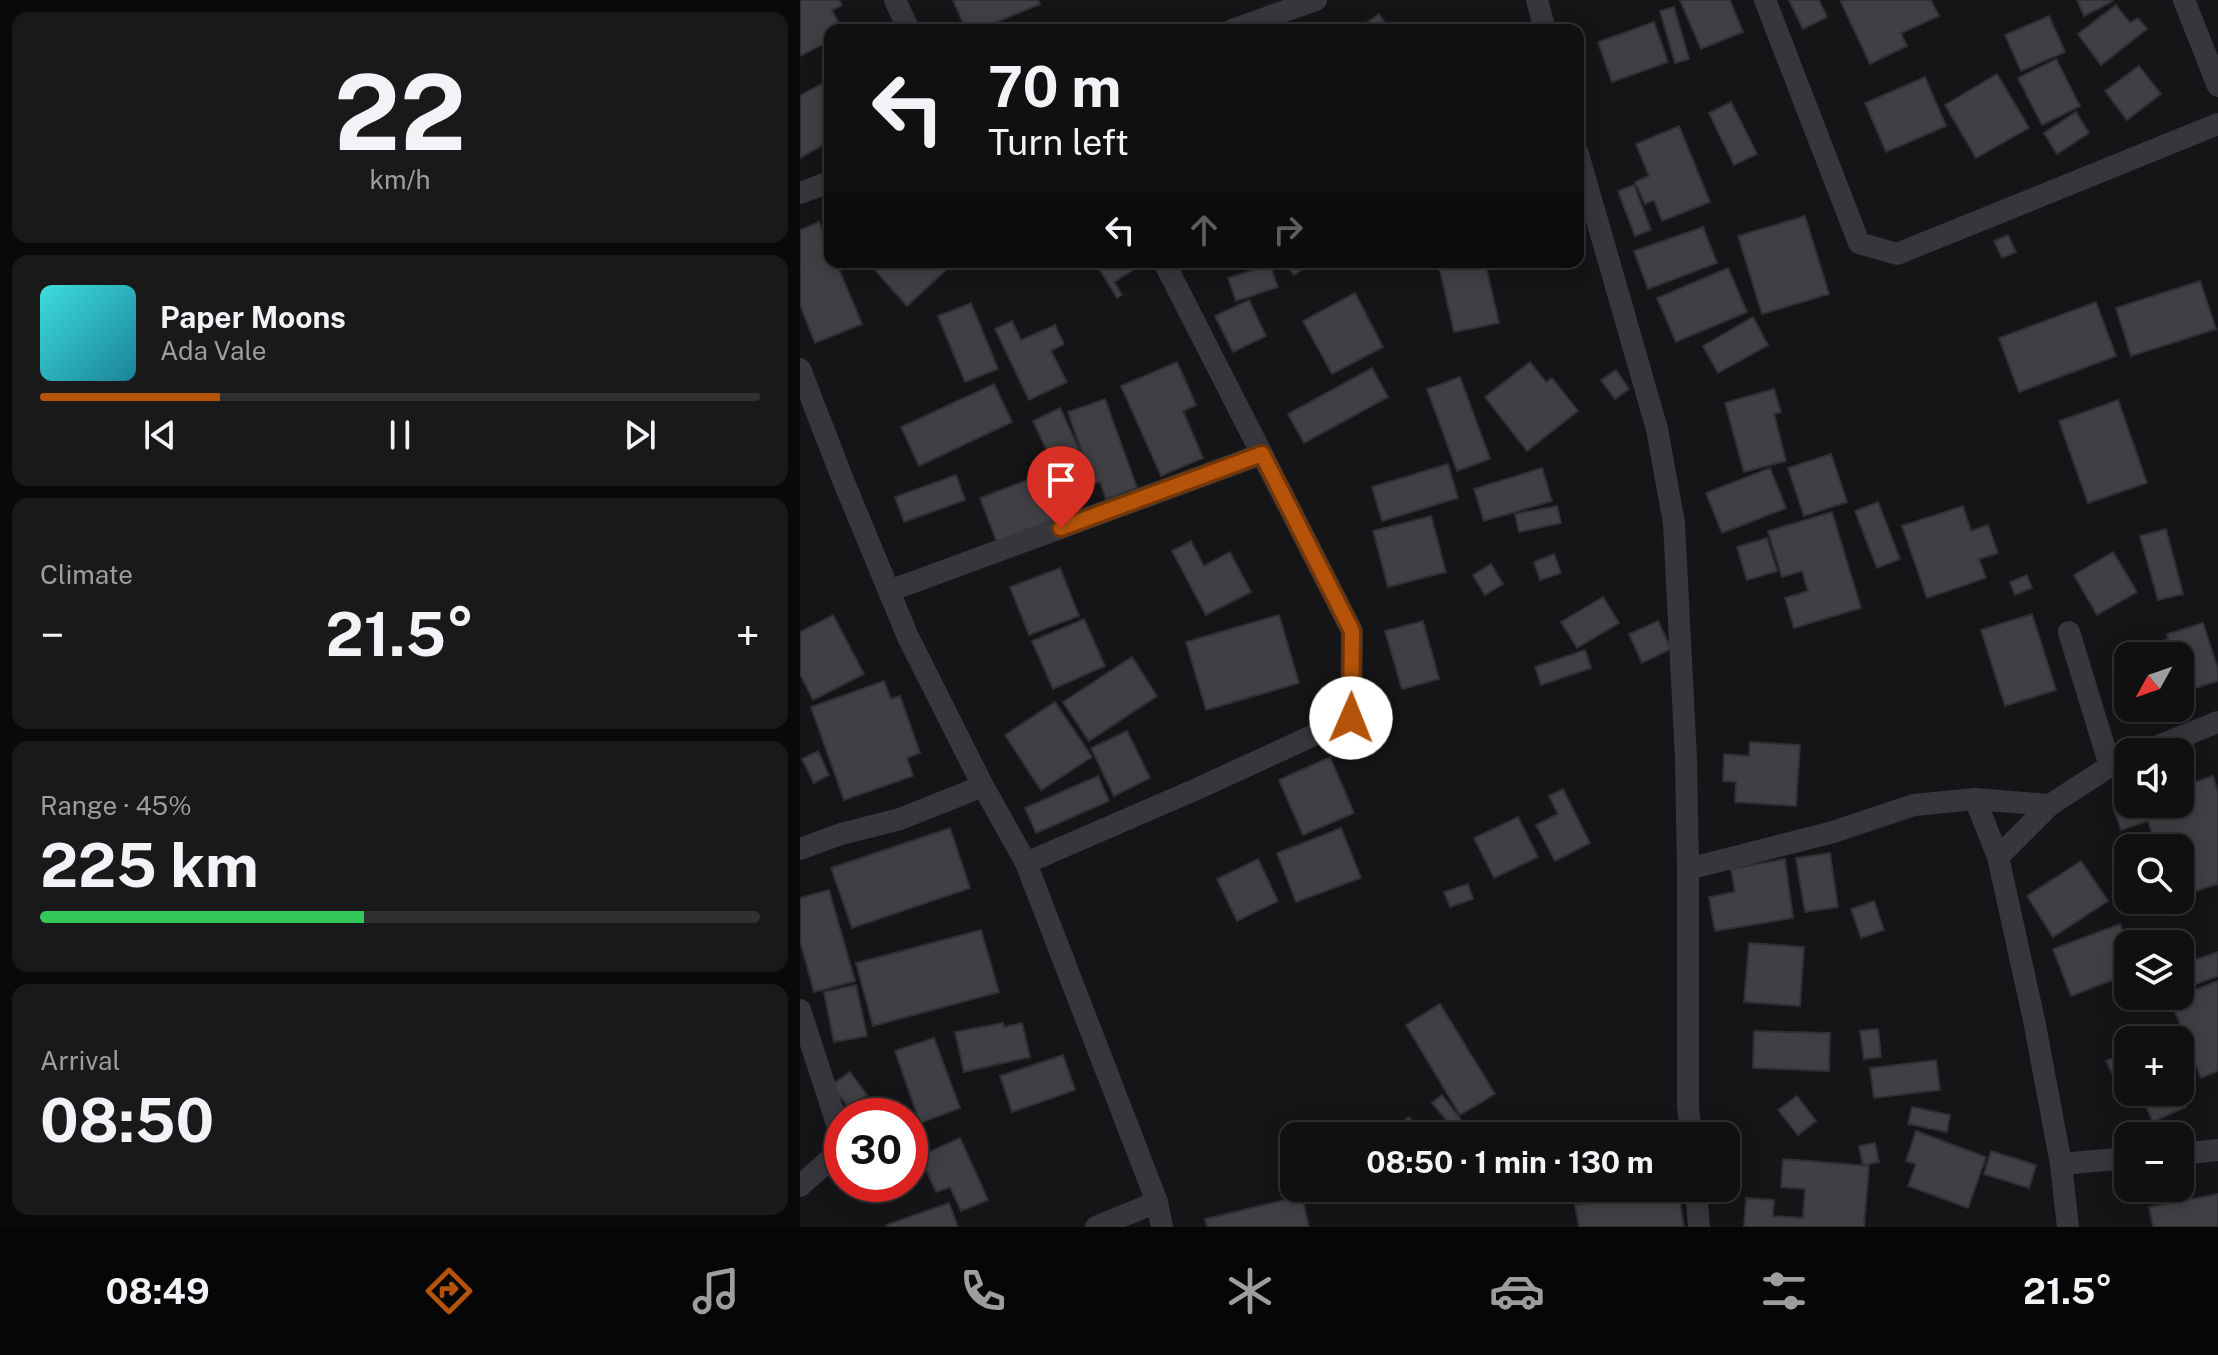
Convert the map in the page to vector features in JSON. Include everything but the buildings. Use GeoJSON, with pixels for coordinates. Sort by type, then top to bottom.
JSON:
{"type":"FeatureCollection","features":[{"type":"Feature","properties":{"kind":"street"},"geometry":{"type":"LineString","coordinates":[[895,0],[906,24]]}},
{"type":"Feature","properties":{"kind":"street"},"geometry":{"type":"LineString","coordinates":[[1249,24],[1316,0]]}},
{"type":"Feature","properties":{"kind":"street"},"geometry":{"type":"LineString","coordinates":[[1537,0],[1543,24]]}},
{"type":"Feature","properties":{"kind":"street"},"geometry":{"type":"LineString","coordinates":[[1765,0],[1859,243],[1897,254],[2218,124]]}},
{"type":"Feature","properties":{"kind":"street"},"geometry":{"type":"LineString","coordinates":[[2184,0],[2218,86]]}},
{"type":"Feature","properties":{"kind":"street"},"geometry":{"type":"LineString","coordinates":[[1584,175],[1657,429],[1674,523],[1686,759],[1690,1122]]}},
{"type":"Feature","properties":{"kind":"street"},"geometry":{"type":"LineString","coordinates":[[800,193],[824,184]]}},
{"type":"Feature","properties":{"kind":"street"},"geometry":{"type":"LineString","coordinates":[[1026,863],[1351,718],[1352,631],[1167,268]]}},
{"type":"Feature","properties":{"kind":"street"},"geometry":{"type":"LineString","coordinates":[[800,369],[908,637],[983,786],[1026,863],[1157,1202],[1162,1227]]}},
{"type":"Feature","properties":{"kind":"street"},"geometry":{"type":"LineString","coordinates":[[889,591],[1262,454]]}},
{"type":"Feature","properties":{"kind":"street"},"geometry":{"type":"LineString","coordinates":[[2069,632],[2114,749]]}},
{"type":"Feature","properties":{"kind":"street"},"geometry":{"type":"LineString","coordinates":[[2178,738],[2218,722]]}},
{"type":"Feature","properties":{"kind":"street"},"geometry":{"type":"LineString","coordinates":[[1998,857],[2050,805],[2114,765]]}},
{"type":"Feature","properties":{"kind":"street"},"geometry":{"type":"LineString","coordinates":[[800,849],[841,834],[900,819],[983,786]]}},
{"type":"Feature","properties":{"kind":"street"},"geometry":{"type":"LineString","coordinates":[[1688,869],[1833,832],[1914,805],[1975,799],[2050,805]]}},
{"type":"Feature","properties":{"kind":"street"},"geometry":{"type":"LineString","coordinates":[[1975,799],[1998,857],[2034,1020],[2061,1164],[2068,1227]]}},
{"type":"Feature","properties":{"kind":"street"},"geometry":{"type":"LineString","coordinates":[[800,1010],[840,1133],[837,1153],[800,1186]]}},
{"type":"Feature","properties":{"kind":"street"},"geometry":{"type":"LineString","coordinates":[[2194,1153],[2218,1150]]}},
{"type":"Feature","properties":{"kind":"street"},"geometry":{"type":"LineString","coordinates":[[2061,1164],[2114,1159]]}},
{"type":"Feature","properties":{"kind":"street"},"geometry":{"type":"LineString","coordinates":[[1096,1227],[1157,1202]]}},
{"type":"Feature","properties":{"kind":"street"},"geometry":{"type":"LineString","coordinates":[[1697,1202],[1699,1227]]}},
{"type":"Feature","properties":{"kind":"route"},"geometry":{"type":"LineString","coordinates":[[1061,528],[1262,454],[1352,631],[1351,718]]}}]}
